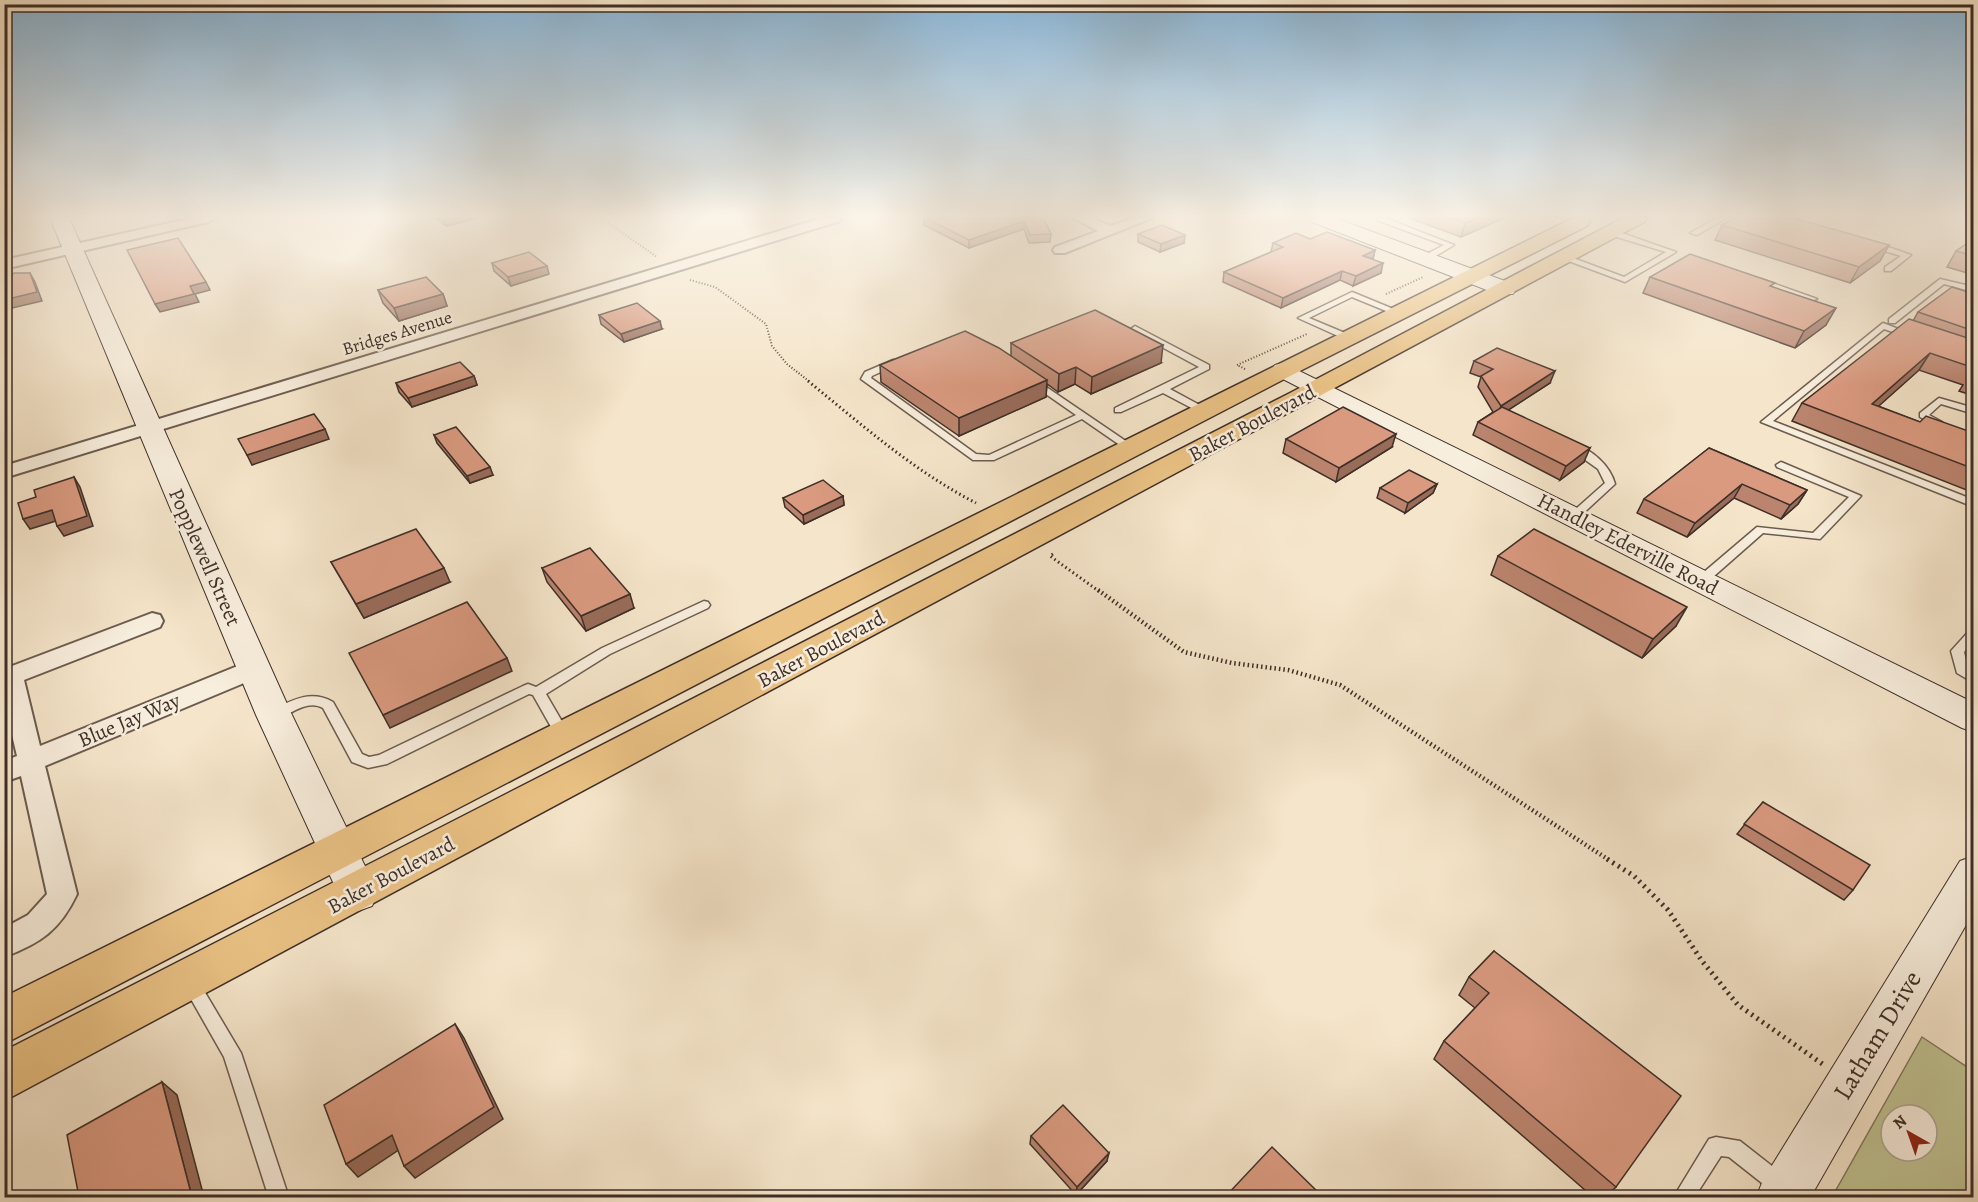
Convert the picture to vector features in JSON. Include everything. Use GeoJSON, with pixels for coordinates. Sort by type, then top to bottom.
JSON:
{"type":"FeatureCollection","features":[{"type":"Feature","properties":{"kind":"main road","name":"Baker Boulevard"},"geometry":{"type":"LineString","coordinates":[[4,1022],[1274,375],[1477,274]]}},
{"type":"Feature","properties":{"kind":"main road","name":"Baker Boulevard"},"geometry":{"type":"LineString","coordinates":[[4,1077],[358,893],[1531,274]]}},
{"type":"Feature","properties":{"kind":"street","name":"Popplewell Street"},"geometry":{"type":"LineString","coordinates":[[84,274],[149,429],[274,715],[358,893]]}},
{"type":"Feature","properties":{"kind":"street","name":"Bridges Avenue"},"geometry":{"type":"LineString","coordinates":[[4,472],[655,274]]}},
{"type":"Feature","properties":{"kind":"street"},"geometry":{"type":"LineString","coordinates":[[1468,274],[1504,289]]}},
{"type":"Feature","properties":{"kind":"street","name":"Handley Ederville Road"},"geometry":{"type":"LineString","coordinates":[[1274,375],[1318,388],[1974,718]]}},
{"type":"Feature","properties":{"kind":"street"},"geometry":{"type":"LineString","coordinates":[[4,943],[38,927],[55,910],[62,894],[8,678],[152,621]]}},
{"type":"Feature","properties":{"kind":"street","name":"Blue Jay Way"},"geometry":{"type":"LineString","coordinates":[[4,772],[254,669]]}},
{"type":"Feature","properties":{"kind":"street","name":"Latham Drive"},"geometry":{"type":"LineString","coordinates":[[1784,1193],[1974,873]]}},
{"type":"Feature","properties":{"kind":"lane"},"geometry":{"type":"LineString","coordinates":[[1609,274],[1625,280],[1635,274]]}},
{"type":"Feature","properties":{"kind":"lane"},"geometry":{"type":"LineString","coordinates":[[1748,277],[1813,299]]}},
{"type":"Feature","properties":{"kind":"lane"},"geometry":{"type":"LineString","coordinates":[[1892,321],[1943,281],[1974,290]]}},
{"type":"Feature","properties":{"kind":"lane"},"geometry":{"type":"LineString","coordinates":[[1349,338],[1302,318],[1352,294],[1399,313]]}},
{"type":"Feature","properties":{"kind":"lane"},"geometry":{"type":"LineString","coordinates":[[1917,338],[1883,326],[1766,422],[1974,504]]}},
{"type":"Feature","properties":{"kind":"lane"},"geometry":{"type":"LineString","coordinates":[[1118,410],[1206,367],[1135,329]]}},
{"type":"Feature","properties":{"kind":"lane"},"geometry":{"type":"LineString","coordinates":[[900,360],[868,374],[866,379],[973,457],[990,458],[1083,415]]}},
{"type":"Feature","properties":{"kind":"lane"},"geometry":{"type":"LineString","coordinates":[[1022,374],[1131,448]]}},
{"type":"Feature","properties":{"kind":"lane"},"geometry":{"type":"LineString","coordinates":[[1162,389],[1204,411]]}},
{"type":"Feature","properties":{"kind":"lane"},"geometry":{"type":"LineString","coordinates":[[1945,427],[1927,420],[1923,415],[1939,401],[1974,411]]}},
{"type":"Feature","properties":{"kind":"lane"},"geometry":{"type":"LineString","coordinates":[[1573,516],[1610,484],[1608,473],[1594,459],[1574,447]]}},
{"type":"Feature","properties":{"kind":"lane"},"geometry":{"type":"LineString","coordinates":[[1701,581],[1761,529],[1816,537],[1856,496],[1781,465]]}},
{"type":"Feature","properties":{"kind":"lane"},"geometry":{"type":"LineString","coordinates":[[538,692],[606,651],[704,605]]}},
{"type":"Feature","properties":{"kind":"lane"},"geometry":{"type":"LineString","coordinates":[[1974,633],[1957,651],[1962,670],[1974,678]]}},
{"type":"Feature","properties":{"kind":"lane"},"geometry":{"type":"LineString","coordinates":[[274,715],[313,698],[321,699],[328,705],[357,758],[368,763],[382,760],[528,689],[538,692],[565,738]]}},
{"type":"Feature","properties":{"kind":"lane"},"geometry":{"type":"LineString","coordinates":[[189,981],[232,1053],[279,1197]]}},
{"type":"Feature","properties":{"kind":"lane"},"geometry":{"type":"LineString","coordinates":[[1682,1197],[1716,1146],[1733,1148],[1784,1193]]}},
{"type":"Feature","properties":{"kind":"path"},"geometry":{"type":"LineString","coordinates":[[681,274],[695,282],[715,287],[746,308],[766,324],[772,346],[787,364],[908,462],[937,483],[996,517]]}},
{"type":"Feature","properties":{"kind":"path"},"geometry":{"type":"LineString","coordinates":[[1371,302],[1429,274]]}},
{"type":"Feature","properties":{"kind":"path"},"geometry":{"type":"LineString","coordinates":[[1274,375],[1238,366],[1322,326]]}},
{"type":"Feature","properties":{"kind":"path"},"geometry":{"type":"LineString","coordinates":[[1058,548],[1050,556],[1184,652],[1232,663],[1288,670],[1340,685],[1634,876],[1668,910],[1702,961],[1738,1005],[1849,1082]]}},
{"type":"Feature","properties":{"kind":"green space"},"geometry":{"type":"Polygon","coordinates":[[[1922,1037],[1973,1071],[1973,1197],[1832,1197],[1879,1113],[1879,1163],[1939,1163],[1939,1103],[1885,1103],[1922,1037]]]}},
{"type":"Feature","properties":{"kind":"building"},"geometry":{"type":"Polygon","coordinates":[[[12,274],[30,274],[37,292],[4,300],[4,279],[12,274]]]}},
{"type":"Feature","properties":{"kind":"building"},"geometry":{"type":"Polygon","coordinates":[[[139,274],[201,274],[206,282],[190,286],[194,294],[155,304],[139,274]]]}},
{"type":"Feature","properties":{"kind":"building"},"geometry":{"type":"Polygon","coordinates":[[[1229,274],[1335,274],[1283,298],[1229,274]]]}},
{"type":"Feature","properties":{"kind":"building"},"geometry":{"type":"Polygon","coordinates":[[[1655,274],[1749,274],[1775,283],[1770,286],[1836,308],[1804,331],[1650,277],[1655,274]]]}},
{"type":"Feature","properties":{"kind":"building"},"geometry":{"type":"Polygon","coordinates":[[[426,277],[443,294],[394,308],[378,290],[426,277]]]}},
{"type":"Feature","properties":{"kind":"building"},"geometry":{"type":"Polygon","coordinates":[[[1952,287],[1974,294],[1974,331],[1918,312],[1952,287]]]}},
{"type":"Feature","properties":{"kind":"building"},"geometry":{"type":"Polygon","coordinates":[[[637,303],[660,321],[621,334],[599,315],[637,303]]]}},
{"type":"Feature","properties":{"kind":"building"},"geometry":{"type":"Polygon","coordinates":[[[1095,310],[1163,345],[1092,377],[1076,367],[1059,374],[1011,343],[1095,310]]]}},
{"type":"Feature","properties":{"kind":"building"},"geometry":{"type":"Polygon","coordinates":[[[1909,319],[1974,340],[1974,368],[1930,353],[1872,404],[1920,422],[1926,416],[1974,433],[1974,469],[1802,403],[1909,319]]]}},
{"type":"Feature","properties":{"kind":"building"},"geometry":{"type":"Polygon","coordinates":[[[965,331],[999,348],[1047,380],[959,418],[880,365],[965,331]]]}},
{"type":"Feature","properties":{"kind":"building"},"geometry":{"type":"Polygon","coordinates":[[[1497,348],[1555,371],[1501,406],[1481,376],[1493,369],[1474,361],[1497,348]]]}},
{"type":"Feature","properties":{"kind":"building"},"geometry":{"type":"Polygon","coordinates":[[[460,362],[474,376],[408,398],[396,383],[460,362]]]}},
{"type":"Feature","properties":{"kind":"building"},"geometry":{"type":"Polygon","coordinates":[[[1343,407],[1396,434],[1339,468],[1286,439],[1343,407]]]}},
{"type":"Feature","properties":{"kind":"building"},"geometry":{"type":"Polygon","coordinates":[[[1502,407],[1590,448],[1566,466],[1478,422],[1502,407]]]}},
{"type":"Feature","properties":{"kind":"building"},"geometry":{"type":"Polygon","coordinates":[[[314,414],[325,429],[247,455],[238,439],[314,414]]]}},
{"type":"Feature","properties":{"kind":"building"},"geometry":{"type":"Polygon","coordinates":[[[456,427],[490,467],[467,476],[434,435],[456,427]]]}},
{"type":"Feature","properties":{"kind":"building"},"geometry":{"type":"Polygon","coordinates":[[[1709,448],[1807,490],[1790,505],[1742,484],[1695,523],[1644,499],[1709,448]]]}},
{"type":"Feature","properties":{"kind":"building"},"geometry":{"type":"Polygon","coordinates":[[[1409,470],[1437,484],[1408,503],[1380,488],[1409,470]]]}},
{"type":"Feature","properties":{"kind":"building"},"geometry":{"type":"Polygon","coordinates":[[[74,477],[87,516],[57,526],[52,510],[23,519],[18,503],[36,497],[34,490],[74,477]]]}},
{"type":"Feature","properties":{"kind":"building"},"geometry":{"type":"Polygon","coordinates":[[[823,480],[843,496],[803,515],[783,498],[823,480]]]}},
{"type":"Feature","properties":{"kind":"building"},"geometry":{"type":"Polygon","coordinates":[[[416,529],[444,568],[356,604],[331,562],[416,529]]]}},
{"type":"Feature","properties":{"kind":"building"},"geometry":{"type":"Polygon","coordinates":[[[1534,529],[1687,607],[1653,639],[1498,556],[1534,529]]]}},
{"type":"Feature","properties":{"kind":"building"},"geometry":{"type":"Polygon","coordinates":[[[590,548],[630,594],[581,616],[542,568],[590,548]]]}},
{"type":"Feature","properties":{"kind":"building"},"geometry":{"type":"Polygon","coordinates":[[[467,602],[507,658],[383,715],[349,653],[467,602]]]}},
{"type":"Feature","properties":{"kind":"building"},"geometry":{"type":"Polygon","coordinates":[[[1763,802],[1870,865],[1853,890],[1744,824],[1763,802]]]}},
{"type":"Feature","properties":{"kind":"building"},"geometry":{"type":"Polygon","coordinates":[[[1494,951],[1681,1096],[1616,1187],[1444,1041],[1489,993],[1469,977],[1494,951]]]}},
{"type":"Feature","properties":{"kind":"building"},"geometry":{"type":"Polygon","coordinates":[[[455,1024],[494,1107],[404,1166],[392,1135],[346,1164],[324,1105],[455,1024]]]}},
{"type":"Feature","properties":{"kind":"building"},"geometry":{"type":"Polygon","coordinates":[[[162,1082],[192,1197],[79,1197],[67,1135],[162,1082]]]}},
{"type":"Feature","properties":{"kind":"building"},"geometry":{"type":"Polygon","coordinates":[[[1063,1105],[1109,1153],[1077,1187],[1031,1136],[1063,1105]]]}},
{"type":"Feature","properties":{"kind":"building"},"geometry":{"type":"Polygon","coordinates":[[[1272,1147],[1323,1197],[1225,1197],[1272,1147]]]}}]}
